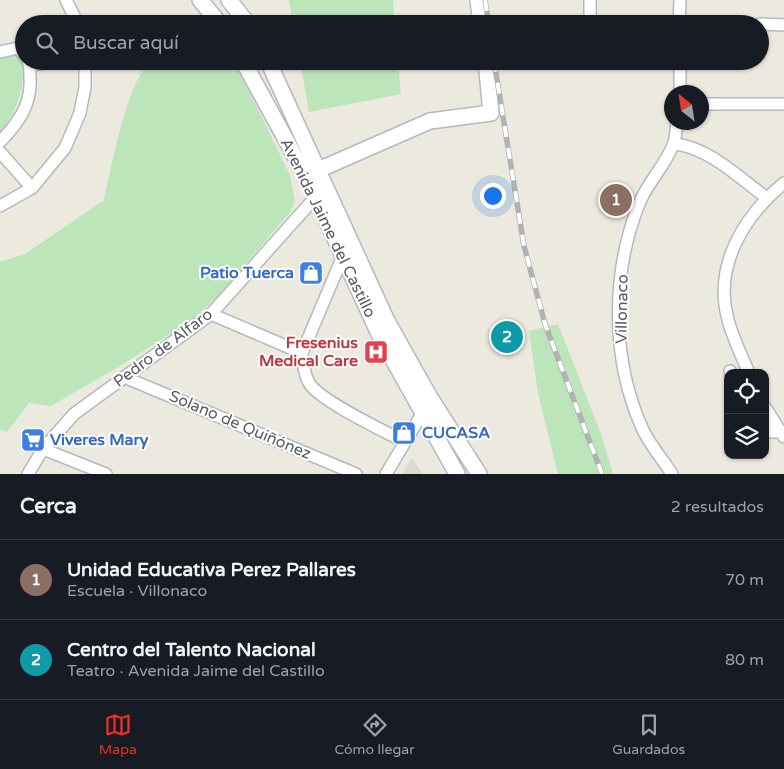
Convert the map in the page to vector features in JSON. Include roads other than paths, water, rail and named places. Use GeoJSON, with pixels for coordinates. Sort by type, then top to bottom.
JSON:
{"type":"FeatureCollection","features":[{"type":"Feature","properties":{"kind":"main road"},"geometry":{"type":"LineString","coordinates":[[200,0],[212,15]]}},
{"type":"Feature","properties":{"kind":"main road"},"geometry":{"type":"LineString","coordinates":[[230,0],[241,15]]}},
{"type":"Feature","properties":{"kind":"main road"},"geometry":{"type":"LineString","coordinates":[[478,0],[480,15]]}},
{"type":"Feature","properties":{"kind":"main road","name":"Avenida Jaime del Castillo"},"geometry":{"type":"LineString","coordinates":[[249,70],[312,173]]}},
{"type":"Feature","properties":{"kind":"main road","name":"Avenida Jaime del Castillo"},"geometry":{"type":"LineString","coordinates":[[272,70],[312,173],[348,252],[380,336],[457,474]]}},
{"type":"Feature","properties":{"kind":"main road"},"geometry":{"type":"LineString","coordinates":[[312,173],[430,121],[491,113],[487,70]]}},
{"type":"Feature","properties":{"kind":"main road","name":"Avenida Jaime del Castillo"},"geometry":{"type":"LineString","coordinates":[[348,252],[431,398],[479,474]]}},
{"type":"Feature","properties":{"kind":"street"},"geometry":{"type":"LineString","coordinates":[[66,0],[74,15]]}},
{"type":"Feature","properties":{"kind":"street"},"geometry":{"type":"LineString","coordinates":[[590,0],[590,15]]}},
{"type":"Feature","properties":{"kind":"street"},"geometry":{"type":"LineString","coordinates":[[679,15],[680,0]]}},
{"type":"Feature","properties":{"kind":"street"},"geometry":{"type":"LineString","coordinates":[[769,24],[784,25]]}},
{"type":"Feature","properties":{"kind":"street"},"geometry":{"type":"LineString","coordinates":[[0,52],[15,49]]}},
{"type":"Feature","properties":{"kind":"street"},"geometry":{"type":"LineString","coordinates":[[0,142],[18,122],[28,103],[31,85],[30,70]]}},
{"type":"Feature","properties":{"kind":"street"},"geometry":{"type":"LineString","coordinates":[[0,206],[32,188],[65,148],[80,113],[85,87],[85,70]]}},
{"type":"Feature","properties":{"kind":"street"},"geometry":{"type":"LineString","coordinates":[[680,70],[680,85]]}},
{"type":"Feature","properties":{"kind":"street"},"geometry":{"type":"LineString","coordinates":[[709,104],[784,104]]}},
{"type":"Feature","properties":{"kind":"street"},"geometry":{"type":"LineString","coordinates":[[676,130],[674,144],[688,145],[701,150],[766,198]]}},
{"type":"Feature","properties":{"kind":"street","name":"Villonaco"},"geometry":{"type":"LineString","coordinates":[[672,474],[643,431],[626,378],[619,318],[622,272],[629,233],[640,202],[674,144]]}},
{"type":"Feature","properties":{"kind":"street"},"geometry":{"type":"LineString","coordinates":[[0,152],[32,188]]}},
{"type":"Feature","properties":{"kind":"street"},"geometry":{"type":"LineString","coordinates":[[747,369],[727,318],[724,298],[726,273],[733,246],[742,228],[766,198],[784,183]]}},
{"type":"Feature","properties":{"kind":"street","name":"Pedro de Alfaro"},"geometry":{"type":"LineString","coordinates":[[28,474],[42,449],[74,414],[211,314],[320,191]]}},
{"type":"Feature","properties":{"kind":"street"},"geometry":{"type":"LineString","coordinates":[[348,252],[302,353],[306,378],[314,390],[328,400],[406,442]]}},
{"type":"Feature","properties":{"kind":"street"},"geometry":{"type":"LineString","coordinates":[[211,314],[302,353]]}},
{"type":"Feature","properties":{"kind":"street","name":"Solano de Quiñónez"},"geometry":{"type":"LineString","coordinates":[[124,377],[356,474]]}},
{"type":"Feature","properties":{"kind":"street"},"geometry":{"type":"LineString","coordinates":[[386,474],[431,398]]}},
{"type":"Feature","properties":{"kind":"street"},"geometry":{"type":"LineString","coordinates":[[769,413],[782,434]]}},
{"type":"Feature","properties":{"kind":"street"},"geometry":{"type":"LineString","coordinates":[[769,430],[782,434]]}},
{"type":"Feature","properties":{"kind":"street"},"geometry":{"type":"LineString","coordinates":[[42,449],[106,474]]}},
{"type":"Feature","properties":{"kind":"railway"},"geometry":{"type":"LineString","coordinates":[[485,0],[488,15]]}},
{"type":"Feature","properties":{"kind":"railway"},"geometry":{"type":"LineString","coordinates":[[495,70],[524,246],[545,324],[602,474]]}},
{"type":"Feature","properties":{"kind":"place","name":"Unidad Educativa Perez Pallares"},"geometry":{"type":"Point","coordinates":[616,200]}},
{"type":"Feature","properties":{"kind":"place","name":"Patio Tuerca"},"geometry":{"type":"Point","coordinates":[311,273]}},
{"type":"Feature","properties":{"kind":"place","name":"Centro del Talento Nacional"},"geometry":{"type":"Point","coordinates":[507,337]}},
{"type":"Feature","properties":{"kind":"place","name":"Fresenius Medical Care"},"geometry":{"type":"Point","coordinates":[376,352]}},
{"type":"Feature","properties":{"kind":"place","name":"CUCASA"},"geometry":{"type":"Point","coordinates":[404,433]}},
{"type":"Feature","properties":{"kind":"place","name":"Viveres Mary"},"geometry":{"type":"Point","coordinates":[33,440]}}]}
